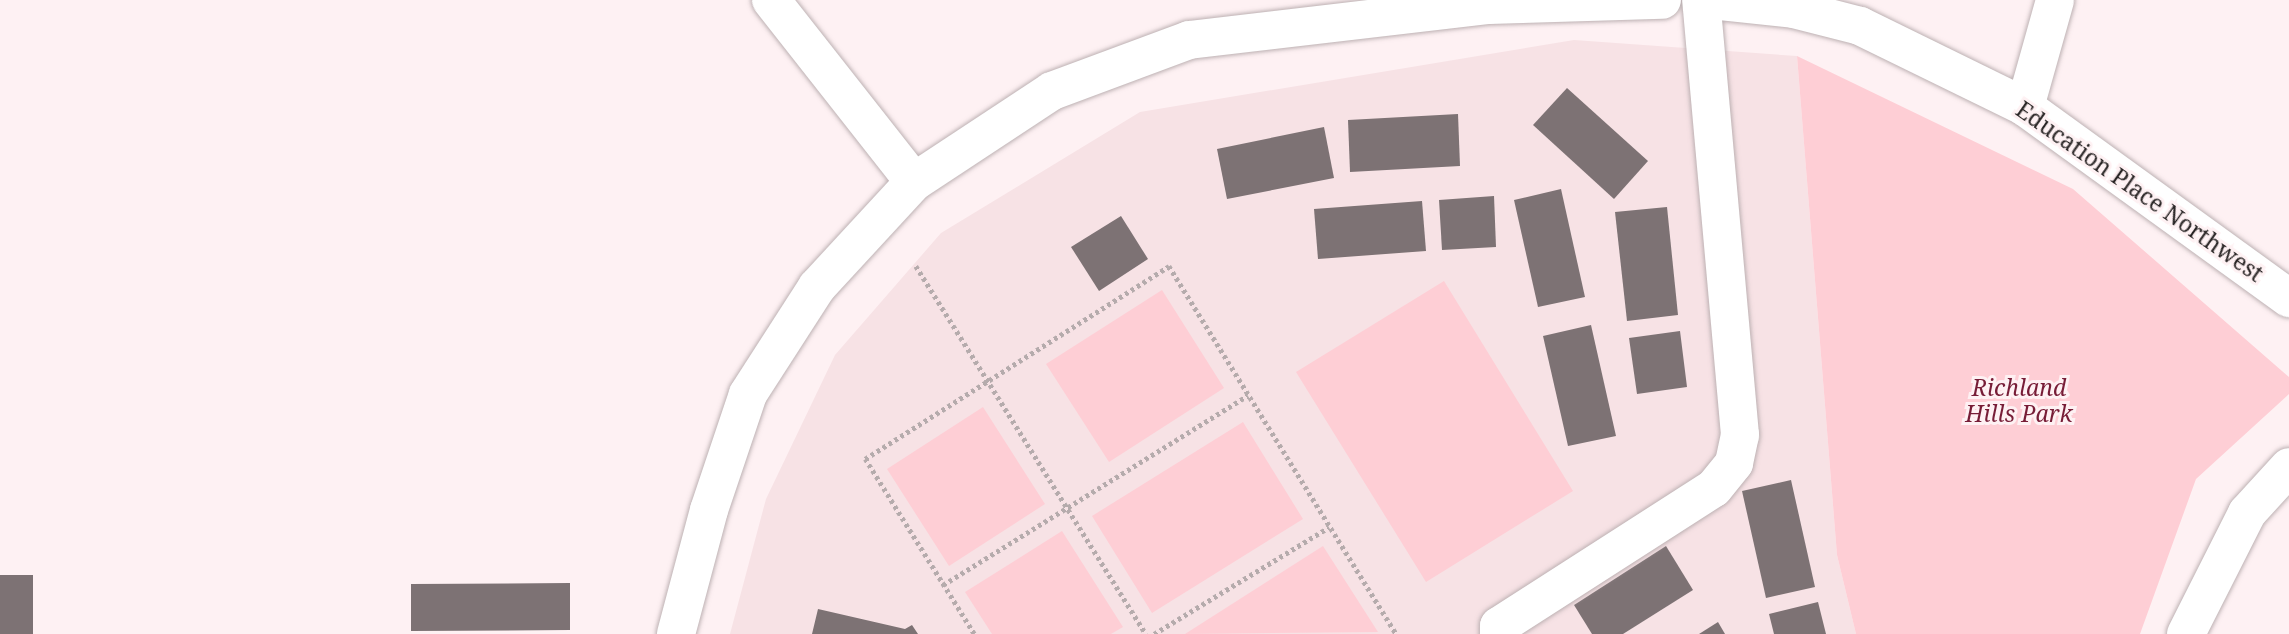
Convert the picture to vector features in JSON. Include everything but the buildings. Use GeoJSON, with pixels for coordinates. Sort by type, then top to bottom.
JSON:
{"type":"FeatureCollection","features":[{"type":"Feature","properties":{"kind":"street"},"geometry":{"type":"LineString","coordinates":[[771,0],[915,182]]}},
{"type":"Feature","properties":{"kind":"street"},"geometry":{"type":"LineString","coordinates":[[676,634],[709,510],[748,394],[817,287],[915,182],[1052,91],[1189,40],[1489,2],[1662,0]]}},
{"type":"Feature","properties":{"kind":"street"},"geometry":{"type":"LineString","coordinates":[[1499,634],[1499,626],[1714,488],[1734,463],[1740,435],[1701,0]]}},
{"type":"Feature","properties":{"kind":"street","name":"Education Place Northwest"},"geometry":{"type":"LineString","coordinates":[[1711,0],[1794,9],[1860,26],[2025,107],[2289,298]]}},
{"type":"Feature","properties":{"kind":"street"},"geometry":{"type":"LineString","coordinates":[[2025,107],[2054,0]]}},
{"type":"Feature","properties":{"kind":"street"},"geometry":{"type":"LineString","coordinates":[[2186,634],[2248,513],[2289,467]]}},
{"type":"Feature","properties":{"kind":"path"},"geometry":{"type":"LineString","coordinates":[[916,266],[1146,634]]}},
{"type":"Feature","properties":{"kind":"path"},"geometry":{"type":"LineString","coordinates":[[974,634],[865,459],[1169,266],[1396,634]]}},
{"type":"Feature","properties":{"kind":"path"},"geometry":{"type":"LineString","coordinates":[[943,585],[1248,396]]}},
{"type":"Feature","properties":{"kind":"path"},"geometry":{"type":"LineString","coordinates":[[1154,634],[1329,527]]}},
{"type":"Feature","properties":{"kind":"shaded area"},"geometry":{"type":"Polygon","coordinates":[[[1574,40],[1797,56],[1837,555],[1856,634],[730,634],[766,499],[835,355],[941,233],[1140,112],[1574,40]]]}},
{"type":"Feature","properties":{"kind":"green space","name":"Richland Hills Park"},"geometry":{"type":"Polygon","coordinates":[[[1797,56],[2073,189],[2289,377],[2289,394],[2196,479],[2140,634],[1856,634],[1837,555],[1797,56]]]}},
{"type":"Feature","properties":{"kind":"green space"},"geometry":{"type":"Polygon","coordinates":[[[1444,281],[1573,491],[1426,582],[1296,372],[1444,281]]]}},
{"type":"Feature","properties":{"kind":"green space"},"geometry":{"type":"Polygon","coordinates":[[[1162,290],[1224,388],[1109,462],[1046,364],[1162,290]]]}},
{"type":"Feature","properties":{"kind":"green space"},"geometry":{"type":"Polygon","coordinates":[[[983,407],[1045,504],[949,566],[887,469],[983,407]]]}},
{"type":"Feature","properties":{"kind":"green space"},"geometry":{"type":"Polygon","coordinates":[[[1243,422],[1303,519],[1152,613],[1092,516],[1243,422]]]}},
{"type":"Feature","properties":{"kind":"green space"},"geometry":{"type":"Polygon","coordinates":[[[1062,531],[1123,627],[1111,634],[992,634],[965,592],[1062,531]]]}},
{"type":"Feature","properties":{"kind":"green space"},"geometry":{"type":"Polygon","coordinates":[[[1323,546],[1378,632],[1185,634],[1323,546]]]}}]}
